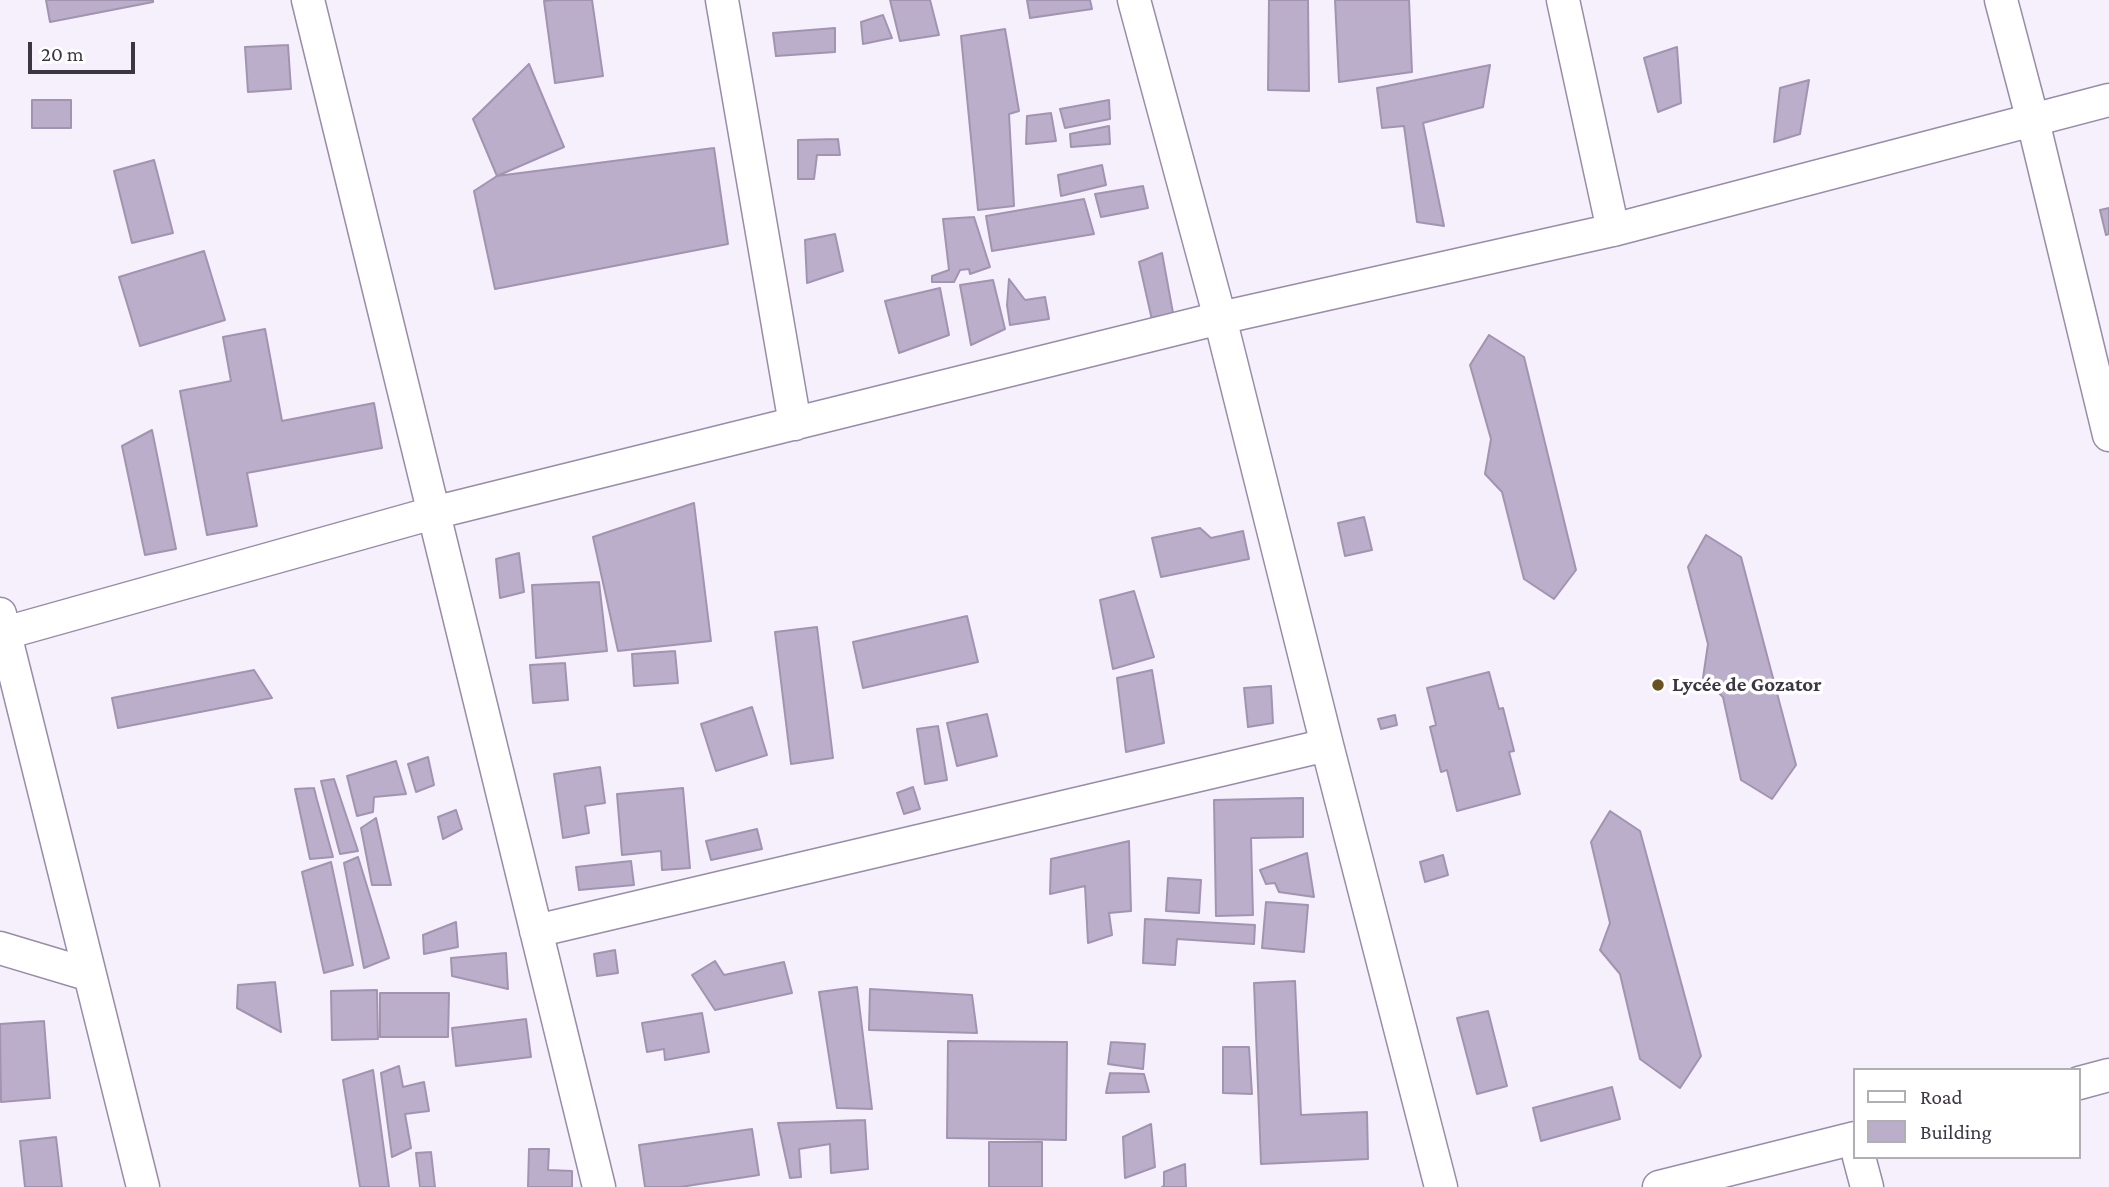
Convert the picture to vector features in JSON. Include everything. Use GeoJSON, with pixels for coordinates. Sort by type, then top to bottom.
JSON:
{"type":"FeatureCollection","features":[{"type":"Feature","properties":{"kind":"street"},"geometry":{"type":"LineString","coordinates":[[308,0],[599,1187]]}},
{"type":"Feature","properties":{"kind":"street"},"geometry":{"type":"LineString","coordinates":[[722,0],[795,424]]}},
{"type":"Feature","properties":{"kind":"street"},"geometry":{"type":"LineString","coordinates":[[1134,0],[1220,318],[1441,1187]]}},
{"type":"Feature","properties":{"kind":"street"},"geometry":{"type":"LineString","coordinates":[[1563,0],[1613,230]]}},
{"type":"Feature","properties":{"kind":"street"},"geometry":{"type":"LineString","coordinates":[[2001,0],[2109,435]]}},
{"type":"Feature","properties":{"kind":"street"},"geometry":{"type":"LineString","coordinates":[[143,1187],[3,623],[433,513],[1220,318],[1613,230],[2109,100]]}},
{"type":"Feature","properties":{"kind":"street"},"geometry":{"type":"LineString","coordinates":[[536,932],[1327,745]]}},
{"type":"Feature","properties":{"kind":"street"},"geometry":{"type":"LineString","coordinates":[[0,948],[90,975]]}},
{"type":"Feature","properties":{"kind":"street"},"geometry":{"type":"LineString","coordinates":[[2081,1082],[2109,1075]]}},
{"type":"Feature","properties":{"kind":"street"},"geometry":{"type":"LineString","coordinates":[[1659,1187],[1854,1145]]}},
{"type":"Feature","properties":{"kind":"street"},"geometry":{"type":"LineString","coordinates":[[1860,1159],[1867,1187]]}},
{"type":"Feature","properties":{"kind":"building"},"geometry":{"type":"Polygon","coordinates":[[[46,0],[153,0],[153,2],[50,22],[46,0]]]}},
{"type":"Feature","properties":{"kind":"building"},"geometry":{"type":"Polygon","coordinates":[[[592,0],[603,76],[555,83],[544,1],[592,0]]]}},
{"type":"Feature","properties":{"kind":"building"},"geometry":{"type":"Polygon","coordinates":[[[890,0],[930,0],[939,35],[900,41],[890,0]]]}},
{"type":"Feature","properties":{"kind":"building"},"geometry":{"type":"Polygon","coordinates":[[[1027,0],[1090,0],[1092,9],[1030,18],[1027,0]]]}},
{"type":"Feature","properties":{"kind":"building"},"geometry":{"type":"Polygon","coordinates":[[[1269,0],[1308,0],[1309,91],[1268,90],[1269,0]]]}},
{"type":"Feature","properties":{"kind":"building"},"geometry":{"type":"Polygon","coordinates":[[[1335,0],[1409,0],[1412,72],[1339,82],[1335,0]]]}},
{"type":"Feature","properties":{"kind":"building"},"geometry":{"type":"Polygon","coordinates":[[[883,15],[892,38],[863,44],[861,22],[883,15]]]}},
{"type":"Feature","properties":{"kind":"building"},"geometry":{"type":"Polygon","coordinates":[[[835,28],[835,52],[776,56],[773,33],[835,28]]]}},
{"type":"Feature","properties":{"kind":"building"},"geometry":{"type":"Polygon","coordinates":[[[1005,29],[1019,111],[1009,114],[1014,206],[978,210],[961,36],[1005,29]]]}},
{"type":"Feature","properties":{"kind":"building"},"geometry":{"type":"Polygon","coordinates":[[[288,45],[291,89],[248,92],[245,47],[288,45]]]}},
{"type":"Feature","properties":{"kind":"building"},"geometry":{"type":"Polygon","coordinates":[[[1677,47],[1681,103],[1658,112],[1644,58],[1677,47]]]}},
{"type":"Feature","properties":{"kind":"building"},"geometry":{"type":"Polygon","coordinates":[[[529,64],[564,147],[497,176],[473,119],[529,64]]]}},
{"type":"Feature","properties":{"kind":"building"},"geometry":{"type":"Polygon","coordinates":[[[1490,65],[1483,107],[1423,123],[1444,226],[1417,222],[1404,126],[1382,128],[1377,88],[1490,65]]]}},
{"type":"Feature","properties":{"kind":"building"},"geometry":{"type":"Polygon","coordinates":[[[1809,80],[1800,134],[1774,142],[1780,88],[1809,80]]]}},
{"type":"Feature","properties":{"kind":"building"},"geometry":{"type":"Polygon","coordinates":[[[32,100],[71,100],[71,128],[32,128],[32,100]]]}},
{"type":"Feature","properties":{"kind":"building"},"geometry":{"type":"Polygon","coordinates":[[[1109,100],[1110,119],[1065,128],[1060,109],[1109,100]]]}},
{"type":"Feature","properties":{"kind":"building"},"geometry":{"type":"Polygon","coordinates":[[[1051,113],[1056,141],[1026,144],[1027,116],[1051,113]]]}},
{"type":"Feature","properties":{"kind":"building"},"geometry":{"type":"Polygon","coordinates":[[[1109,126],[1110,144],[1071,147],[1070,134],[1109,126]]]}},
{"type":"Feature","properties":{"kind":"building"},"geometry":{"type":"Polygon","coordinates":[[[838,139],[840,155],[817,155],[814,179],[798,179],[798,140],[838,139]]]}},
{"type":"Feature","properties":{"kind":"building"},"geometry":{"type":"Polygon","coordinates":[[[714,148],[728,244],[495,289],[474,191],[497,176],[714,148]]]}},
{"type":"Feature","properties":{"kind":"building"},"geometry":{"type":"Polygon","coordinates":[[[154,160],[173,233],[132,243],[114,171],[154,160]]]}},
{"type":"Feature","properties":{"kind":"building"},"geometry":{"type":"Polygon","coordinates":[[[1102,165],[1106,185],[1061,196],[1058,175],[1102,165]]]}},
{"type":"Feature","properties":{"kind":"building"},"geometry":{"type":"Polygon","coordinates":[[[1143,186],[1148,208],[1101,217],[1095,194],[1143,186]]]}},
{"type":"Feature","properties":{"kind":"building"},"geometry":{"type":"Polygon","coordinates":[[[1084,199],[1094,234],[992,251],[986,216],[1084,199]]]}},
{"type":"Feature","properties":{"kind":"building"},"geometry":{"type":"Polygon","coordinates":[[[2109,208],[2109,234],[2106,235],[2100,210],[2109,208]]]}},
{"type":"Feature","properties":{"kind":"building"},"geometry":{"type":"Polygon","coordinates":[[[974,217],[990,267],[970,274],[969,269],[960,270],[954,282],[932,282],[932,276],[949,270],[943,219],[974,217]]]}},
{"type":"Feature","properties":{"kind":"building"},"geometry":{"type":"Polygon","coordinates":[[[835,234],[843,271],[807,283],[805,240],[835,234]]]}},
{"type":"Feature","properties":{"kind":"building"},"geometry":{"type":"Polygon","coordinates":[[[204,251],[225,320],[140,346],[119,277],[204,251]]]}},
{"type":"Feature","properties":{"kind":"building"},"geometry":{"type":"Polygon","coordinates":[[[1162,253],[1173,313],[1152,320],[1139,262],[1162,253]]]}},
{"type":"Feature","properties":{"kind":"building"},"geometry":{"type":"Polygon","coordinates":[[[1009,279],[1025,300],[1045,297],[1049,319],[1010,325],[1007,305],[1009,279]]]}},
{"type":"Feature","properties":{"kind":"building"},"geometry":{"type":"Polygon","coordinates":[[[993,280],[1005,329],[971,345],[960,285],[993,280]]]}},
{"type":"Feature","properties":{"kind":"building"},"geometry":{"type":"Polygon","coordinates":[[[940,288],[949,335],[899,353],[885,301],[940,288]]]}},
{"type":"Feature","properties":{"kind":"building"},"geometry":{"type":"Polygon","coordinates":[[[265,329],[282,421],[374,403],[382,448],[247,473],[257,526],[207,535],[180,391],[231,381],[223,337],[265,329]]]}},
{"type":"Feature","properties":{"kind":"building"},"geometry":{"type":"Polygon","coordinates":[[[1489,335],[1524,357],[1576,570],[1554,599],[1524,579],[1502,492],[1485,474],[1491,439],[1470,365],[1489,335]]]}},
{"type":"Feature","properties":{"kind":"building"},"geometry":{"type":"Polygon","coordinates":[[[152,430],[176,549],[145,555],[122,446],[152,430]]]}},
{"type":"Feature","properties":{"kind":"building"},"geometry":{"type":"Polygon","coordinates":[[[694,503],[711,641],[618,651],[593,537],[694,503]]]}},
{"type":"Feature","properties":{"kind":"building"},"geometry":{"type":"Polygon","coordinates":[[[1364,517],[1372,550],[1345,556],[1338,523],[1364,517]]]}},
{"type":"Feature","properties":{"kind":"building"},"geometry":{"type":"Polygon","coordinates":[[[1200,528],[1211,538],[1243,531],[1249,559],[1161,577],[1152,538],[1200,528]]]}},
{"type":"Feature","properties":{"kind":"building"},"geometry":{"type":"Polygon","coordinates":[[[1706,535],[1741,557],[1796,765],[1772,799],[1741,780],[1723,697],[1703,678],[1708,644],[1688,567],[1706,535]]]}},
{"type":"Feature","properties":{"kind":"building"},"geometry":{"type":"Polygon","coordinates":[[[519,553],[524,592],[500,598],[496,559],[519,553]]]}},
{"type":"Feature","properties":{"kind":"building"},"geometry":{"type":"Polygon","coordinates":[[[599,582],[607,651],[536,658],[532,585],[599,582]]]}},
{"type":"Feature","properties":{"kind":"building"},"geometry":{"type":"Polygon","coordinates":[[[1134,591],[1154,657],[1113,669],[1100,600],[1134,591]]]}},
{"type":"Feature","properties":{"kind":"building"},"geometry":{"type":"Polygon","coordinates":[[[967,616],[978,662],[863,688],[853,642],[967,616]]]}},
{"type":"Feature","properties":{"kind":"building"},"geometry":{"type":"Polygon","coordinates":[[[817,627],[833,758],[791,764],[775,632],[817,627]]]}},
{"type":"Feature","properties":{"kind":"building"},"geometry":{"type":"Polygon","coordinates":[[[675,651],[678,683],[634,686],[632,654],[675,651]]]}},
{"type":"Feature","properties":{"kind":"building"},"geometry":{"type":"Polygon","coordinates":[[[565,663],[568,700],[533,703],[530,665],[565,663]]]}},
{"type":"Feature","properties":{"kind":"building"},"geometry":{"type":"Polygon","coordinates":[[[254,670],[272,698],[118,728],[112,698],[254,670]]]}},
{"type":"Feature","properties":{"kind":"building"},"geometry":{"type":"Polygon","coordinates":[[[1152,670],[1164,743],[1126,752],[1117,678],[1152,670]]]}},
{"type":"Feature","properties":{"kind":"building"},"geometry":{"type":"Polygon","coordinates":[[[1489,672],[1499,709],[1503,708],[1514,751],[1509,752],[1520,794],[1457,811],[1447,770],[1441,772],[1430,727],[1436,725],[1427,688],[1489,672]]]}},
{"type":"Feature","properties":{"kind":"building"},"geometry":{"type":"Polygon","coordinates":[[[1271,686],[1273,723],[1248,727],[1244,688],[1271,686]]]}},
{"type":"Feature","properties":{"kind":"building"},"geometry":{"type":"Polygon","coordinates":[[[752,707],[767,755],[716,771],[701,724],[752,707]]]}},
{"type":"Feature","properties":{"kind":"building"},"geometry":{"type":"Polygon","coordinates":[[[987,714],[997,756],[957,766],[947,723],[987,714]]]}},
{"type":"Feature","properties":{"kind":"building"},"geometry":{"type":"Polygon","coordinates":[[[1395,715],[1397,725],[1381,729],[1378,719],[1395,715]]]}},
{"type":"Feature","properties":{"kind":"building"},"geometry":{"type":"Polygon","coordinates":[[[938,726],[947,780],[925,784],[917,729],[938,726]]]}},
{"type":"Feature","properties":{"kind":"building"},"geometry":{"type":"Polygon","coordinates":[[[428,757],[434,785],[416,792],[408,764],[428,757]]]}},
{"type":"Feature","properties":{"kind":"building"},"geometry":{"type":"Polygon","coordinates":[[[396,761],[406,794],[374,797],[373,812],[357,816],[347,776],[396,761]]]}},
{"type":"Feature","properties":{"kind":"building"},"geometry":{"type":"Polygon","coordinates":[[[600,767],[605,803],[585,806],[589,833],[563,838],[554,774],[600,767]]]}},
{"type":"Feature","properties":{"kind":"building"},"geometry":{"type":"Polygon","coordinates":[[[334,779],[358,851],[340,854],[321,781],[334,779]]]}},
{"type":"Feature","properties":{"kind":"building"},"geometry":{"type":"Polygon","coordinates":[[[913,787],[920,809],[904,814],[897,793],[913,787]]]}},
{"type":"Feature","properties":{"kind":"building"},"geometry":{"type":"Polygon","coordinates":[[[314,788],[333,857],[310,859],[295,789],[314,788]]]}},
{"type":"Feature","properties":{"kind":"building"},"geometry":{"type":"Polygon","coordinates":[[[683,788],[690,868],[662,870],[661,851],[622,855],[617,794],[683,788]]]}},
{"type":"Feature","properties":{"kind":"building"},"geometry":{"type":"Polygon","coordinates":[[[1303,798],[1303,837],[1251,838],[1253,915],[1216,916],[1214,800],[1303,798]]]}},
{"type":"Feature","properties":{"kind":"building"},"geometry":{"type":"Polygon","coordinates":[[[456,810],[462,829],[443,839],[438,817],[456,810]]]}},
{"type":"Feature","properties":{"kind":"building"},"geometry":{"type":"Polygon","coordinates":[[[1610,811],[1640,831],[1701,1056],[1680,1088],[1640,1059],[1620,974],[1600,950],[1610,923],[1591,842],[1610,811]]]}},
{"type":"Feature","properties":{"kind":"building"},"geometry":{"type":"Polygon","coordinates":[[[376,818],[391,885],[372,885],[361,828],[376,818]]]}},
{"type":"Feature","properties":{"kind":"building"},"geometry":{"type":"Polygon","coordinates":[[[757,829],[762,849],[711,860],[706,841],[757,829]]]}},
{"type":"Feature","properties":{"kind":"building"},"geometry":{"type":"Polygon","coordinates":[[[1129,841],[1131,911],[1109,913],[1112,935],[1088,943],[1085,886],[1050,894],[1051,859],[1129,841]]]}},
{"type":"Feature","properties":{"kind":"building"},"geometry":{"type":"Polygon","coordinates":[[[1307,853],[1314,897],[1279,892],[1275,883],[1266,884],[1260,870],[1307,853]]]}},
{"type":"Feature","properties":{"kind":"building"},"geometry":{"type":"Polygon","coordinates":[[[1443,855],[1448,875],[1425,882],[1420,862],[1443,855]]]}},
{"type":"Feature","properties":{"kind":"building"},"geometry":{"type":"Polygon","coordinates":[[[358,857],[389,958],[364,968],[344,863],[358,857]]]}},
{"type":"Feature","properties":{"kind":"building"},"geometry":{"type":"Polygon","coordinates":[[[631,861],[634,885],[579,890],[576,867],[631,861]]]}},
{"type":"Feature","properties":{"kind":"building"},"geometry":{"type":"Polygon","coordinates":[[[331,862],[353,965],[324,973],[302,872],[331,862]]]}},
{"type":"Feature","properties":{"kind":"building"},"geometry":{"type":"Polygon","coordinates":[[[1168,878],[1201,880],[1199,913],[1166,911],[1168,878]]]}},
{"type":"Feature","properties":{"kind":"building"},"geometry":{"type":"Polygon","coordinates":[[[1266,902],[1308,905],[1304,952],[1262,948],[1266,902]]]}},
{"type":"Feature","properties":{"kind":"building"},"geometry":{"type":"Polygon","coordinates":[[[1145,919],[1255,925],[1254,944],[1177,939],[1175,965],[1143,963],[1145,919]]]}},
{"type":"Feature","properties":{"kind":"building"},"geometry":{"type":"Polygon","coordinates":[[[456,922],[458,947],[424,954],[423,935],[456,922]]]}},
{"type":"Feature","properties":{"kind":"building"},"geometry":{"type":"Polygon","coordinates":[[[615,950],[618,973],[597,976],[594,954],[615,950]]]}},
{"type":"Feature","properties":{"kind":"building"},"geometry":{"type":"Polygon","coordinates":[[[506,953],[508,989],[452,976],[451,958],[506,953]]]}},
{"type":"Feature","properties":{"kind":"building"},"geometry":{"type":"Polygon","coordinates":[[[715,961],[724,975],[784,962],[792,993],[715,1010],[692,975],[715,961]]]}},
{"type":"Feature","properties":{"kind":"building"},"geometry":{"type":"Polygon","coordinates":[[[1295,981],[1301,1115],[1367,1112],[1368,1159],[1261,1164],[1254,983],[1295,981]]]}},
{"type":"Feature","properties":{"kind":"building"},"geometry":{"type":"Polygon","coordinates":[[[275,982],[281,1032],[237,1008],[238,985],[275,982]]]}},
{"type":"Feature","properties":{"kind":"building"},"geometry":{"type":"Polygon","coordinates":[[[857,987],[872,1109],[837,1108],[819,992],[857,987]]]}},
{"type":"Feature","properties":{"kind":"building"},"geometry":{"type":"Polygon","coordinates":[[[870,989],[972,995],[977,1033],[869,1030],[870,989]]]}},
{"type":"Feature","properties":{"kind":"building"},"geometry":{"type":"Polygon","coordinates":[[[377,990],[378,1039],[332,1040],[331,991],[377,990]]]}},
{"type":"Feature","properties":{"kind":"building"},"geometry":{"type":"Polygon","coordinates":[[[380,993],[449,993],[448,1037],[380,1037],[380,993]]]}},
{"type":"Feature","properties":{"kind":"building"},"geometry":{"type":"Polygon","coordinates":[[[1488,1011],[1507,1086],[1477,1094],[1457,1018],[1488,1011]]]}},
{"type":"Feature","properties":{"kind":"building"},"geometry":{"type":"Polygon","coordinates":[[[702,1013],[709,1052],[665,1060],[664,1049],[647,1052],[642,1023],[702,1013]]]}},
{"type":"Feature","properties":{"kind":"building"},"geometry":{"type":"Polygon","coordinates":[[[526,1019],[531,1057],[456,1066],[452,1028],[526,1019]]]}},
{"type":"Feature","properties":{"kind":"building"},"geometry":{"type":"Polygon","coordinates":[[[44,1021],[50,1098],[1,1102],[0,1024],[44,1021]]]}},
{"type":"Feature","properties":{"kind":"building"},"geometry":{"type":"Polygon","coordinates":[[[948,1041],[1067,1042],[1066,1140],[947,1138],[948,1041]]]}},
{"type":"Feature","properties":{"kind":"building"},"geometry":{"type":"Polygon","coordinates":[[[1111,1042],[1145,1044],[1143,1069],[1108,1064],[1111,1042]]]}},
{"type":"Feature","properties":{"kind":"building"},"geometry":{"type":"Polygon","coordinates":[[[1223,1047],[1249,1047],[1252,1094],[1223,1093],[1223,1047]]]}},
{"type":"Feature","properties":{"kind":"building"},"geometry":{"type":"Polygon","coordinates":[[[399,1066],[403,1087],[424,1082],[429,1111],[405,1114],[411,1148],[392,1157],[381,1073],[399,1066]]]}},
{"type":"Feature","properties":{"kind":"building"},"geometry":{"type":"Polygon","coordinates":[[[373,1070],[389,1187],[360,1187],[343,1080],[373,1070]]]}},
{"type":"Feature","properties":{"kind":"building"},"geometry":{"type":"Polygon","coordinates":[[[1110,1073],[1144,1074],[1149,1092],[1106,1093],[1110,1073]]]}},
{"type":"Feature","properties":{"kind":"building"},"geometry":{"type":"Polygon","coordinates":[[[1612,1087],[1620,1119],[1541,1141],[1533,1108],[1612,1087]]]}},
{"type":"Feature","properties":{"kind":"building"},"geometry":{"type":"Polygon","coordinates":[[[865,1120],[868,1169],[831,1173],[830,1144],[799,1149],[801,1177],[790,1178],[778,1123],[865,1120]]]}},
{"type":"Feature","properties":{"kind":"building"},"geometry":{"type":"Polygon","coordinates":[[[1151,1124],[1155,1167],[1125,1178],[1123,1137],[1151,1124]]]}},
{"type":"Feature","properties":{"kind":"building"},"geometry":{"type":"Polygon","coordinates":[[[752,1129],[759,1175],[680,1187],[645,1187],[639,1145],[752,1129]]]}},
{"type":"Feature","properties":{"kind":"building"},"geometry":{"type":"Polygon","coordinates":[[[56,1137],[62,1187],[25,1187],[20,1141],[56,1137]]]}},
{"type":"Feature","properties":{"kind":"building"},"geometry":{"type":"Polygon","coordinates":[[[989,1142],[1042,1142],[1042,1187],[989,1187],[989,1142]]]}},
{"type":"Feature","properties":{"kind":"building"},"geometry":{"type":"Polygon","coordinates":[[[529,1149],[549,1149],[548,1170],[572,1171],[572,1187],[528,1187],[529,1149]]]}},
{"type":"Feature","properties":{"kind":"building"},"geometry":{"type":"Polygon","coordinates":[[[431,1152],[435,1187],[420,1187],[416,1153],[431,1152]]]}},
{"type":"Feature","properties":{"kind":"building"},"geometry":{"type":"Polygon","coordinates":[[[1185,1164],[1186,1187],[1162,1187],[1164,1172],[1185,1164]]]}},
{"type":"Feature","properties":{"kind":"place","name":"Lycée de Gozator"},"geometry":{"type":"Point","coordinates":[1658,685]}}]}
